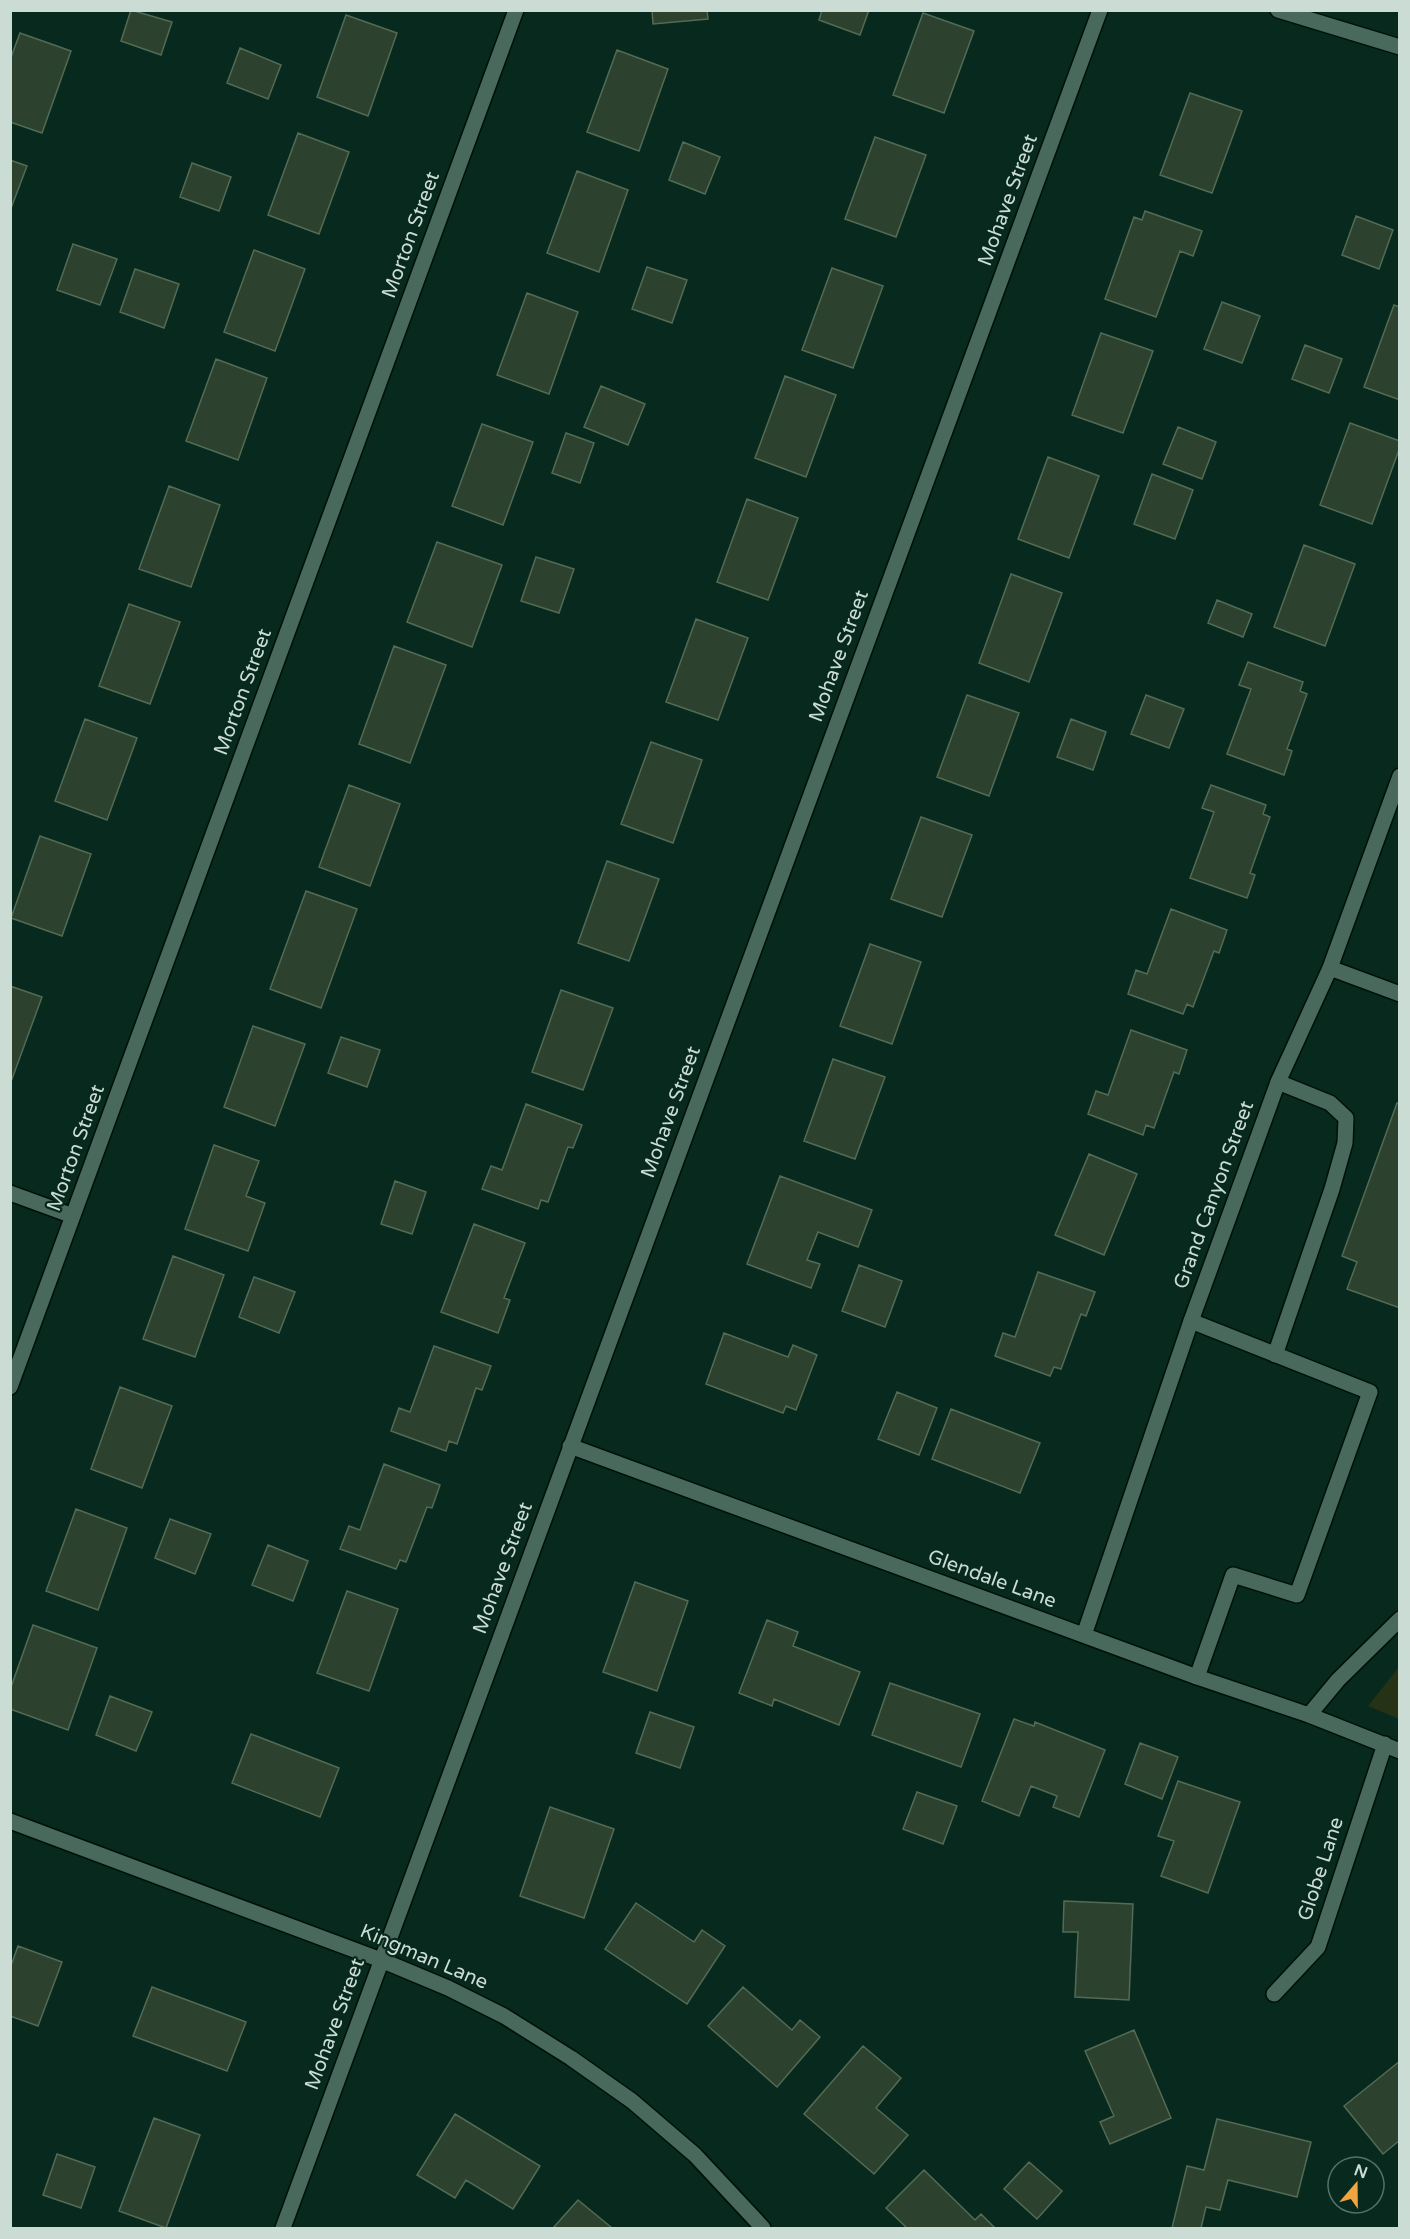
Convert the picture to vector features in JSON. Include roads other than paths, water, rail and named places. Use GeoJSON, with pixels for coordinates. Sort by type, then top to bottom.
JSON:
{"type":"FeatureCollection","features":[{"type":"Feature","properties":{"kind":"street","name":"Morton Street"},"geometry":{"type":"LineString","coordinates":[[10,1387],[516,10]]}},
{"type":"Feature","properties":{"kind":"street","name":"Mohave Street"},"geometry":{"type":"LineString","coordinates":[[283,2229],[1100,10]]}},
{"type":"Feature","properties":{"kind":"street"},"geometry":{"type":"LineString","coordinates":[[1278,10],[1400,46]]}},
{"type":"Feature","properties":{"kind":"street","name":"Grand Canyon Street"},"geometry":{"type":"LineString","coordinates":[[1084,1635],[1191,1321],[1278,1082],[1330,968],[1400,776]]}},
{"type":"Feature","properties":{"kind":"street"},"geometry":{"type":"LineString","coordinates":[[1330,968],[1400,994]]}},
{"type":"Feature","properties":{"kind":"street"},"geometry":{"type":"LineString","coordinates":[[1275,1355],[1332,1189],[1345,1143],[1346,1118],[1330,1103],[1278,1082]]}},
{"type":"Feature","properties":{"kind":"street"},"geometry":{"type":"LineString","coordinates":[[10,1193],[73,1216]]}},
{"type":"Feature","properties":{"kind":"street"},"geometry":{"type":"LineString","coordinates":[[1191,1321],[1370,1392],[1297,1595],[1233,1575],[1197,1677]]}},
{"type":"Feature","properties":{"kind":"street","name":"Glendale Lane"},"geometry":{"type":"LineString","coordinates":[[570,1446],[1400,1750]]}},
{"type":"Feature","properties":{"kind":"street"},"geometry":{"type":"LineString","coordinates":[[1309,1715],[1338,1680],[1400,1619]]}},
{"type":"Feature","properties":{"kind":"street","name":"Globe Lane"},"geometry":{"type":"LineString","coordinates":[[1274,1994],[1318,1947],[1385,1744]]}},
{"type":"Feature","properties":{"kind":"street","name":"Kingman Lane"},"geometry":{"type":"LineString","coordinates":[[10,1821],[381,1960],[448,1988],[504,2016],[571,2058],[632,2101],[695,2155],[763,2229]]}}]}
